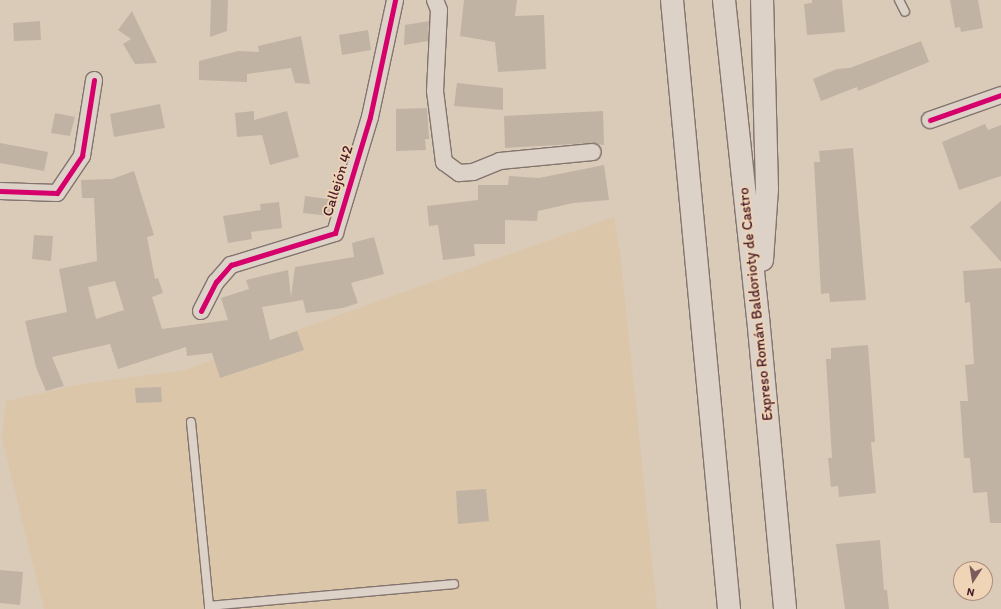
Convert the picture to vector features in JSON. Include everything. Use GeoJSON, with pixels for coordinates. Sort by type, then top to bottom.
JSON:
{"type":"FeatureCollection","features":[{"type":"Feature","properties":{"kind":"highway"},"geometry":{"type":"LineString","coordinates":[[672,0],[730,609]]}},
{"type":"Feature","properties":{"kind":"highway","name":"Expreso Román Baldorioty de Castro"},"geometry":{"type":"LineString","coordinates":[[724,0],[758,317],[785,609]]}},
{"type":"Feature","properties":{"kind":"highway"},"geometry":{"type":"LineString","coordinates":[[758,317],[767,189],[762,0]]}},
{"type":"Feature","properties":{"kind":"street","name":"Callejón 42"},"geometry":{"type":"LineString","coordinates":[[201,311],[216,282],[232,265],[335,233],[370,117],[395,0]]}},
{"type":"Feature","properties":{"kind":"street"},"geometry":{"type":"LineString","coordinates":[[436,0],[440,10],[436,91],[444,162],[459,173],[473,172],[500,161],[593,152]]}},
{"type":"Feature","properties":{"kind":"street"},"geometry":{"type":"LineString","coordinates":[[0,191],[57,194],[82,156],[94,80]]}},
{"type":"Feature","properties":{"kind":"street"},"geometry":{"type":"LineString","coordinates":[[930,120],[1001,95]]}},
{"type":"Feature","properties":{"kind":"lane"},"geometry":{"type":"LineString","coordinates":[[899,0],[905,12]]}},
{"type":"Feature","properties":{"kind":"lane"},"geometry":{"type":"LineString","coordinates":[[191,422],[209,608],[454,584]]}},
{"type":"Feature","properties":{"kind":"shaded area"},"geometry":{"type":"Polygon","coordinates":[[[614,217],[621,260],[657,609],[44,609],[2,439],[6,401],[82,384],[185,370],[614,217]]]}},
{"type":"Feature","properties":{"kind":"building"},"geometry":{"type":"Polygon","coordinates":[[[211,0],[228,0],[227,31],[210,37],[211,0]]]}},
{"type":"Feature","properties":{"kind":"building"},"geometry":{"type":"Polygon","coordinates":[[[464,0],[517,0],[515,16],[544,15],[546,69],[498,72],[495,42],[460,36],[464,0]]]}},
{"type":"Feature","properties":{"kind":"building"},"geometry":{"type":"Polygon","coordinates":[[[812,0],[842,0],[845,32],[807,35],[804,4],[812,3],[812,0]]]}},
{"type":"Feature","properties":{"kind":"building"},"geometry":{"type":"Polygon","coordinates":[[[950,0],[978,0],[983,28],[961,32],[960,27],[955,28],[950,0]]]}},
{"type":"Feature","properties":{"kind":"building"},"geometry":{"type":"Polygon","coordinates":[[[132,11],[157,63],[135,64],[123,44],[131,39],[118,30],[132,11]]]}},
{"type":"Feature","properties":{"kind":"building"},"geometry":{"type":"Polygon","coordinates":[[[40,21],[41,40],[14,41],[13,23],[40,21]]]}},
{"type":"Feature","properties":{"kind":"building"},"geometry":{"type":"Polygon","coordinates":[[[429,21],[428,41],[404,45],[405,25],[429,21]]]}},
{"type":"Feature","properties":{"kind":"building"},"geometry":{"type":"Polygon","coordinates":[[[368,30],[371,50],[342,55],[339,35],[368,30]]]}},
{"type":"Feature","properties":{"kind":"building"},"geometry":{"type":"Polygon","coordinates":[[[301,36],[310,84],[295,83],[291,68],[247,74],[247,82],[199,80],[199,61],[238,51],[259,52],[258,46],[301,36]]]}},
{"type":"Feature","properties":{"kind":"building"},"geometry":{"type":"Polygon","coordinates":[[[921,41],[929,62],[858,91],[857,87],[821,101],[813,79],[837,69],[850,68],[921,41]]]}},
{"type":"Feature","properties":{"kind":"building"},"geometry":{"type":"Polygon","coordinates":[[[457,83],[503,88],[503,110],[454,106],[457,83]]]}},
{"type":"Feature","properties":{"kind":"building"},"geometry":{"type":"Polygon","coordinates":[[[160,104],[165,128],[114,137],[110,114],[160,104]]]}},
{"type":"Feature","properties":{"kind":"building"},"geometry":{"type":"Polygon","coordinates":[[[427,108],[429,139],[425,139],[426,150],[396,151],[396,109],[427,108]]]}},
{"type":"Feature","properties":{"kind":"building"},"geometry":{"type":"Polygon","coordinates":[[[254,111],[254,120],[287,111],[299,157],[270,165],[262,135],[237,137],[235,113],[254,111]]]}},
{"type":"Feature","properties":{"kind":"building"},"geometry":{"type":"Polygon","coordinates":[[[603,111],[604,145],[592,143],[505,148],[504,116],[603,111]]]}},
{"type":"Feature","properties":{"kind":"building"},"geometry":{"type":"Polygon","coordinates":[[[55,113],[75,117],[70,136],[51,133],[55,113]]]}},
{"type":"Feature","properties":{"kind":"building"},"geometry":{"type":"Polygon","coordinates":[[[985,124],[988,130],[1001,125],[1001,176],[959,190],[942,142],[985,124]]]}},
{"type":"Feature","properties":{"kind":"building"},"geometry":{"type":"Polygon","coordinates":[[[0,143],[48,152],[44,171],[0,163],[0,143]]]}},
{"type":"Feature","properties":{"kind":"building"},"geometry":{"type":"Polygon","coordinates":[[[853,148],[866,300],[830,302],[829,293],[821,294],[814,162],[820,162],[819,151],[853,148]]]}},
{"type":"Feature","properties":{"kind":"building"},"geometry":{"type":"Polygon","coordinates":[[[604,165],[609,200],[573,203],[538,211],[537,221],[505,220],[505,244],[474,244],[475,256],[443,260],[438,225],[429,226],[427,206],[478,200],[478,185],[508,185],[509,176],[539,178],[604,165]]]}},
{"type":"Feature","properties":{"kind":"building"},"geometry":{"type":"Polygon","coordinates":[[[134,171],[154,235],[147,237],[155,279],[158,278],[163,293],[152,297],[162,329],[228,320],[221,298],[249,289],[246,280],[288,270],[291,297],[295,267],[354,257],[352,243],[374,237],[384,274],[351,283],[358,303],[343,308],[306,313],[303,300],[262,307],[270,340],[297,331],[304,350],[220,378],[212,353],[187,356],[186,347],[118,369],[110,344],[52,357],[64,386],[46,391],[36,367],[25,321],[67,312],[59,269],[97,261],[94,198],[82,198],[81,180],[112,179],[134,171]],[[115,281],[88,287],[96,319],[124,310],[115,281]]]}},
{"type":"Feature","properties":{"kind":"building"},"geometry":{"type":"Polygon","coordinates":[[[305,196],[335,200],[330,216],[303,213],[305,196]]]}},
{"type":"Feature","properties":{"kind":"building"},"geometry":{"type":"Polygon","coordinates":[[[1001,201],[1001,262],[970,227],[1001,201]]]}},
{"type":"Feature","properties":{"kind":"building"},"geometry":{"type":"Polygon","coordinates":[[[279,202],[282,228],[251,232],[252,239],[228,243],[223,216],[261,210],[260,204],[279,202]]]}},
{"type":"Feature","properties":{"kind":"building"},"geometry":{"type":"Polygon","coordinates":[[[34,235],[53,236],[51,261],[32,259],[34,235]]]}},
{"type":"Feature","properties":{"kind":"building"},"geometry":{"type":"Polygon","coordinates":[[[1001,268],[1001,523],[990,523],[987,492],[973,493],[970,458],[964,458],[960,401],[968,401],[965,365],[974,364],[970,302],[965,303],[963,271],[1001,268]]]}},
{"type":"Feature","properties":{"kind":"building"},"geometry":{"type":"Polygon","coordinates":[[[868,345],[875,442],[871,442],[876,493],[839,497],[838,486],[831,487],[828,458],[832,458],[826,359],[831,359],[831,348],[868,345]]]}},
{"type":"Feature","properties":{"kind":"building"},"geometry":{"type":"Polygon","coordinates":[[[161,387],[162,402],[136,403],[135,388],[161,387]]]}},
{"type":"Feature","properties":{"kind":"building"},"geometry":{"type":"Polygon","coordinates":[[[486,489],[489,521],[458,524],[456,491],[486,489]]]}},
{"type":"Feature","properties":{"kind":"building"},"geometry":{"type":"Polygon","coordinates":[[[880,540],[884,590],[887,590],[889,609],[845,609],[836,544],[880,540]]]}},
{"type":"Feature","properties":{"kind":"building"},"geometry":{"type":"Polygon","coordinates":[[[0,570],[23,572],[20,605],[0,603],[0,570]]]}},
{"type":"Feature","properties":{"kind":"cycle path"},"geometry":{"type":"LineString","coordinates":[[201,311],[216,282],[231,265],[335,233],[370,117],[395,0]]}},
{"type":"Feature","properties":{"kind":"cycle path"},"geometry":{"type":"LineString","coordinates":[[0,191],[57,193],[82,156],[94,80]]}},
{"type":"Feature","properties":{"kind":"cycle path"},"geometry":{"type":"LineString","coordinates":[[930,120],[1001,95]]}}]}
